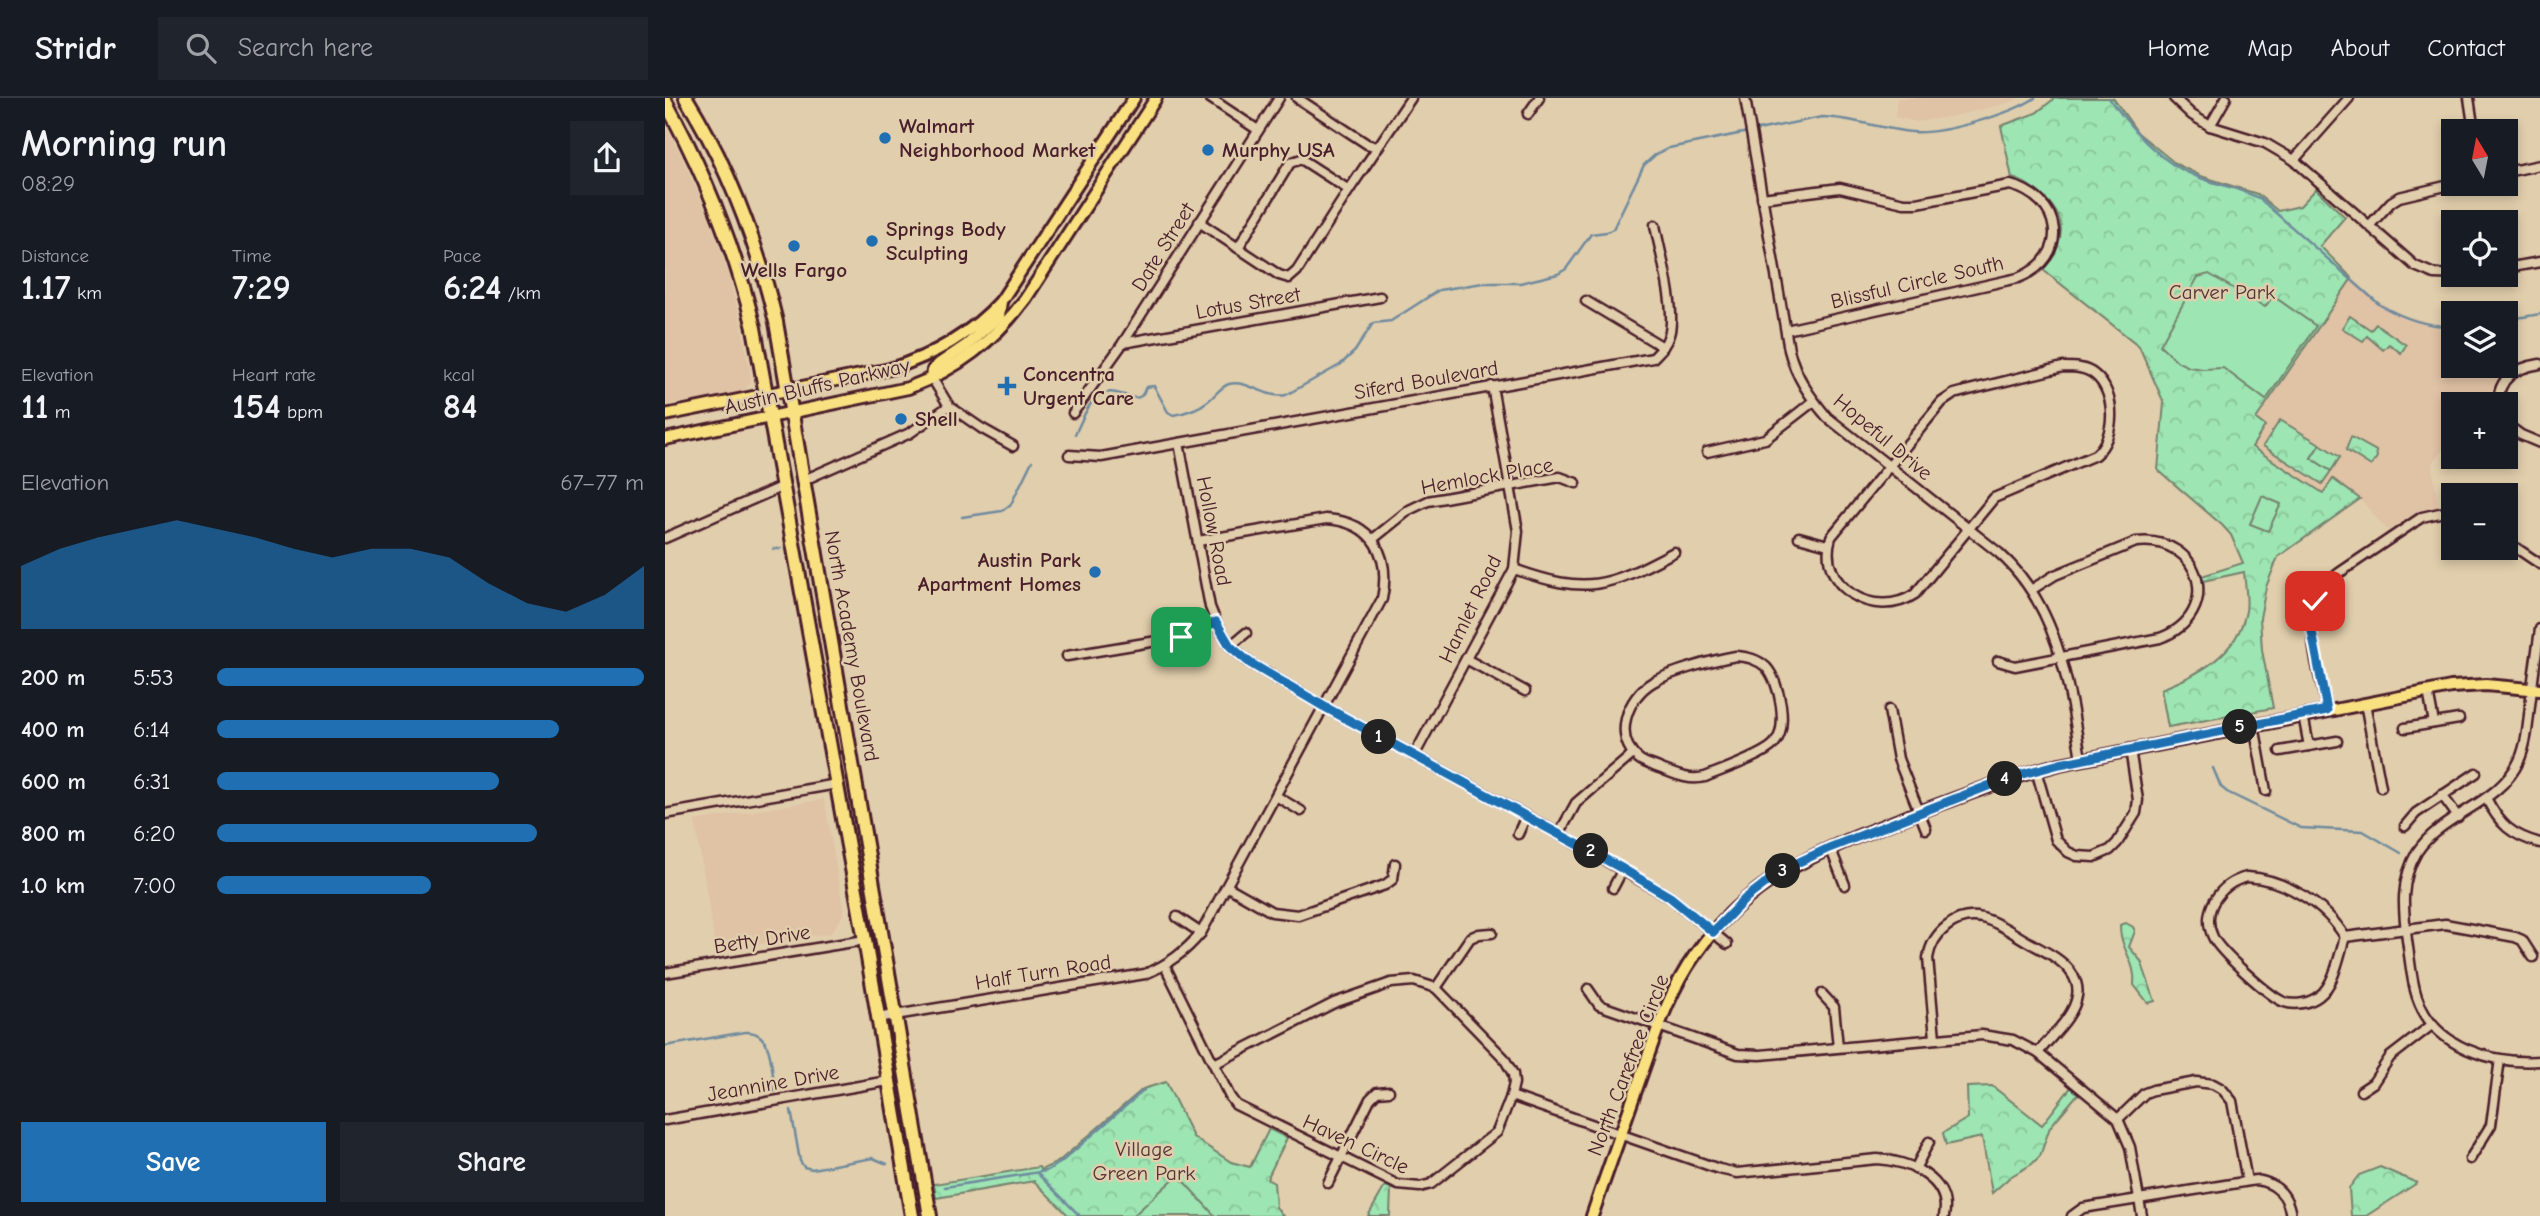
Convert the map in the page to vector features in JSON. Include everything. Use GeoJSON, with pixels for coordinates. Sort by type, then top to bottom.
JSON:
{"type":"FeatureCollection","features":[{"type":"Feature","properties":{"kind":"highway","name":"North Academy Boulevard"},"geometry":{"type":"LineString","coordinates":[[686,98],[724,164],[754,244],[776,322],[930,1216]]}},
{"type":"Feature","properties":{"kind":"highway","name":"North Academy Boulevard"},"geometry":{"type":"LineString","coordinates":[[665,101],[713,197],[736,259],[754,328],[912,1216]]}},
{"type":"Feature","properties":{"kind":"main road","name":"Austin Bluffs Parkway"},"geometry":{"type":"LineString","coordinates":[[665,415],[908,364],[963,335],[1001,301],[1134,98]]}},
{"type":"Feature","properties":{"kind":"main road","name":"Austin Bluffs Parkway"},"geometry":{"type":"LineString","coordinates":[[665,439],[881,394],[932,378],[971,356],[1008,322],[1156,98]]}},
{"type":"Feature","properties":{"kind":"main road"},"geometry":{"type":"LineString","coordinates":[[1068,199],[1073,209],[1074,224]]}},
{"type":"Feature","properties":{"kind":"main road"},"geometry":{"type":"LineString","coordinates":[[932,378],[933,370],[939,364],[967,345],[999,316],[1001,301]]}},
{"type":"Feature","properties":{"kind":"main road","name":"North Carefree Circle"},"geometry":{"type":"LineString","coordinates":[[1592,1216],[1658,1027],[1681,978],[1713,932],[1746,898],[1775,876],[1829,848],[2035,770],[2428,691],[2474,685],[2536,689]]}},
{"type":"Feature","properties":{"kind":"street"},"geometry":{"type":"LineString","coordinates":[[1210,98],[1258,130]]}},
{"type":"Feature","properties":{"kind":"street","name":"Date Street"},"geometry":{"type":"LineString","coordinates":[[1073,413],[1123,343],[1279,98]]}},
{"type":"Feature","properties":{"kind":"street"},"geometry":{"type":"LineString","coordinates":[[1297,98],[1367,144],[1377,147]]}},
{"type":"Feature","properties":{"kind":"street"},"geometry":{"type":"LineString","coordinates":[[1199,222],[1279,275],[1289,278],[1297,271],[1411,98]]}},
{"type":"Feature","properties":{"kind":"street"},"geometry":{"type":"LineString","coordinates":[[1528,114],[1539,98]]}},
{"type":"Feature","properties":{"kind":"street","name":"Hopeful Drive"},"geometry":{"type":"LineString","coordinates":[[1745,98],[1792,362],[1814,401],[1827,417],[2012,564],[2031,590],[2046,615],[2061,656],[2081,759]]}},
{"type":"Feature","properties":{"kind":"street"},"geometry":{"type":"LineString","coordinates":[[2174,98],[2210,127],[2265,143],[2294,160],[2415,265],[2425,271],[2441,274]]}},
{"type":"Feature","properties":{"kind":"street"},"geometry":{"type":"LineString","coordinates":[[2210,127],[2226,98]]}},
{"type":"Feature","properties":{"kind":"street"},"geometry":{"type":"LineString","coordinates":[[2294,160],[2349,98]]}},
{"type":"Feature","properties":{"kind":"street"},"geometry":{"type":"LineString","coordinates":[[2469,98],[2473,119]]}},
{"type":"Feature","properties":{"kind":"street"},"geometry":{"type":"LineString","coordinates":[[1238,248],[1290,163],[1301,159],[1349,190]]}},
{"type":"Feature","properties":{"kind":"street"},"geometry":{"type":"LineString","coordinates":[[2518,169],[2540,164]]}},
{"type":"Feature","properties":{"kind":"street","name":"Blissful Circle South"},"geometry":{"type":"LineString","coordinates":[[1762,198],[1840,188],[1904,203],[1917,203],[2010,184],[2036,197],[2051,215],[2056,234],[2052,247],[2040,263],[2024,275],[1786,330]]}},
{"type":"Feature","properties":{"kind":"street"},"geometry":{"type":"LineString","coordinates":[[2369,226],[2399,197],[2441,187]]}},
{"type":"Feature","properties":{"kind":"street"},"geometry":{"type":"LineString","coordinates":[[1586,302],[1663,348],[1670,334],[1671,309],[1655,225]]}},
{"type":"Feature","properties":{"kind":"street"},"geometry":{"type":"LineString","coordinates":[[2518,266],[2540,262]]}},
{"type":"Feature","properties":{"kind":"street","name":"Lotus Street"},"geometry":{"type":"LineString","coordinates":[[1123,343],[1380,298]]}},
{"type":"Feature","properties":{"kind":"street","name":"Siferd Boulevard"},"geometry":{"type":"LineString","coordinates":[[1069,455],[1101,457],[1653,358],[1663,348]]}},
{"type":"Feature","properties":{"kind":"street"},"geometry":{"type":"LineString","coordinates":[[2500,392],[2509,376],[2522,367],[2540,364]]}},
{"type":"Feature","properties":{"kind":"street"},"geometry":{"type":"LineString","coordinates":[[2063,367],[2074,367],[2092,373],[2099,379],[2109,405],[2110,431],[2095,455],[1994,498],[1915,594],[1907,599],[1876,604],[1847,590],[1831,573],[1827,556],[1828,545],[1831,537],[1889,466],[1932,411],[1954,394],[2063,367]]}},
{"type":"Feature","properties":{"kind":"street"},"geometry":{"type":"LineString","coordinates":[[932,378],[949,405],[981,428],[1013,446]]}},
{"type":"Feature","properties":{"kind":"street","name":"Hamlet Road"},"geometry":{"type":"LineString","coordinates":[[1414,756],[1514,569],[1518,531],[1492,386]]}},
{"type":"Feature","properties":{"kind":"street"},"geometry":{"type":"LineString","coordinates":[[1707,452],[1765,439],[1814,401]]}},
{"type":"Feature","properties":{"kind":"street"},"geometry":{"type":"LineString","coordinates":[[804,480],[910,433],[949,405]]}},
{"type":"Feature","properties":{"kind":"street"},"geometry":{"type":"LineString","coordinates":[[2518,433],[2540,443]]}},
{"type":"Feature","properties":{"kind":"street","name":"Hollow Road"},"geometry":{"type":"LineString","coordinates":[[1179,443],[1210,607],[1230,646],[1250,663],[1323,706],[1670,897],[1727,944]]}},
{"type":"Feature","properties":{"kind":"street","name":"Hemlock Place"},"geometry":{"type":"LineString","coordinates":[[1373,539],[1409,510],[1428,501],[1560,477],[1576,483]]}},
{"type":"Feature","properties":{"kind":"street"},"geometry":{"type":"LineString","coordinates":[[665,538],[783,486]]}},
{"type":"Feature","properties":{"kind":"street"},"geometry":{"type":"LineString","coordinates":[[2327,710],[2311,621],[2320,592],[2327,582],[2339,573],[2422,517],[2441,513]]}},
{"type":"Feature","properties":{"kind":"street"},"geometry":{"type":"LineString","coordinates":[[1198,541],[1326,519],[1344,520],[1358,526],[1373,539]]}},
{"type":"Feature","properties":{"kind":"street"},"geometry":{"type":"LineString","coordinates":[[1799,537],[1828,545]]}},
{"type":"Feature","properties":{"kind":"street","name":"Half Turn Road"},"geometry":{"type":"LineString","coordinates":[[877,1018],[1145,974],[1165,966],[1186,951],[1201,933],[1228,887],[1382,599],[1385,570],[1373,539]]}},
{"type":"Feature","properties":{"kind":"street"},"geometry":{"type":"LineString","coordinates":[[1998,661],[2015,666],[2171,634],[2189,620],[2199,592],[2192,566],[2181,552],[2162,542],[2149,540],[2136,542],[2066,570],[2031,590]]}},
{"type":"Feature","properties":{"kind":"street"},"geometry":{"type":"LineString","coordinates":[[2518,549],[2540,564]]}},
{"type":"Feature","properties":{"kind":"street"},"geometry":{"type":"LineString","coordinates":[[1514,569],[1552,582],[1593,584],[1611,582],[1630,575],[1674,552]]}},
{"type":"Feature","properties":{"kind":"street"},"geometry":{"type":"LineString","coordinates":[[1067,656],[1181,637],[1216,622]]}},
{"type":"Feature","properties":{"kind":"street"},"geometry":{"type":"LineString","coordinates":[[2540,629],[2536,689],[2520,759],[2507,780],[2430,837],[2416,855],[2403,887],[2406,929],[2417,997],[2440,1033],[2465,1050],[2500,1059],[2540,1061]]}},
{"type":"Feature","properties":{"kind":"street"},"geometry":{"type":"LineString","coordinates":[[1230,646],[1246,633]]}},
{"type":"Feature","properties":{"kind":"street"},"geometry":{"type":"LineString","coordinates":[[1756,659],[1761,649]]}},
{"type":"Feature","properties":{"kind":"street"},"geometry":{"type":"LineString","coordinates":[[1736,656],[1756,659],[1768,669],[1773,679],[1783,716],[1780,733],[1774,744],[1741,761],[1705,777],[1685,778],[1641,761],[1626,743],[1625,725],[1634,699],[1641,691],[1661,678],[1726,658],[1736,656]]}},
{"type":"Feature","properties":{"kind":"street"},"geometry":{"type":"LineString","coordinates":[[1466,659],[1525,691]]}},
{"type":"Feature","properties":{"kind":"street"},"geometry":{"type":"LineString","coordinates":[[1632,683],[1641,691]]}},
{"type":"Feature","properties":{"kind":"street"},"geometry":{"type":"LineString","coordinates":[[2428,691],[2434,723]]}},
{"type":"Feature","properties":{"kind":"street"},"geometry":{"type":"LineString","coordinates":[[2365,703],[2381,787]]}},
{"type":"Feature","properties":{"kind":"street"},"geometry":{"type":"LineString","coordinates":[[1889,710],[1898,759],[1926,829]]}},
{"type":"Feature","properties":{"kind":"street"},"geometry":{"type":"LineString","coordinates":[[2303,715],[2309,746]]}},
{"type":"Feature","properties":{"kind":"street"},"geometry":{"type":"LineString","coordinates":[[2405,728],[2459,719]]}},
{"type":"Feature","properties":{"kind":"street"},"geometry":{"type":"LineString","coordinates":[[2254,725],[2266,791]]}},
{"type":"Feature","properties":{"kind":"street"},"geometry":{"type":"LineString","coordinates":[[2280,751],[2337,741]]}},
{"type":"Feature","properties":{"kind":"street"},"geometry":{"type":"LineString","coordinates":[[2035,770],[2056,840],[2068,852],[2085,858],[2095,857],[2110,850],[2136,813],[2138,800],[2130,749]]}},
{"type":"Feature","properties":{"kind":"street"},"geometry":{"type":"LineString","coordinates":[[1559,834],[1576,803],[1633,754]]}},
{"type":"Feature","properties":{"kind":"street"},"geometry":{"type":"LineString","coordinates":[[2405,826],[2416,813],[2476,773]]}},
{"type":"Feature","properties":{"kind":"street"},"geometry":{"type":"LineString","coordinates":[[665,814],[837,784]]}},
{"type":"Feature","properties":{"kind":"street"},"geometry":{"type":"LineString","coordinates":[[2442,795],[2458,817]]}},
{"type":"Feature","properties":{"kind":"street"},"geometry":{"type":"LineString","coordinates":[[1276,796],[1301,811]]}},
{"type":"Feature","properties":{"kind":"street"},"geometry":{"type":"LineString","coordinates":[[2486,798],[2505,827],[2523,838],[2540,843]]}},
{"type":"Feature","properties":{"kind":"street"},"geometry":{"type":"LineString","coordinates":[[1518,834],[1526,816]]}},
{"type":"Feature","properties":{"kind":"street"},"geometry":{"type":"LineString","coordinates":[[1829,848],[1845,885]]}},
{"type":"Feature","properties":{"kind":"street"},"geometry":{"type":"LineString","coordinates":[[1228,887],[1272,912],[1298,915],[1385,885],[1393,879],[1395,864]]}},
{"type":"Feature","properties":{"kind":"street"},"geometry":{"type":"LineString","coordinates":[[1613,888],[1623,869]]}},
{"type":"Feature","properties":{"kind":"street"},"geometry":{"type":"LineString","coordinates":[[2247,877],[2267,879],[2326,911],[2345,937],[2325,990],[2310,1001],[2291,1003],[2275,997],[2221,950],[2211,935],[2210,917],[2215,899],[2224,886],[2247,877]]}},
{"type":"Feature","properties":{"kind":"street"},"geometry":{"type":"LineString","coordinates":[[1177,917],[1201,933]]}},
{"type":"Feature","properties":{"kind":"street"},"geometry":{"type":"LineString","coordinates":[[1935,1038],[1930,948],[1938,933],[1947,926],[1963,918],[1981,918],[2055,958],[2068,968],[2075,980],[2077,996],[2071,1011],[2038,1053]]}},
{"type":"Feature","properties":{"kind":"street"},"geometry":{"type":"LineString","coordinates":[[2345,937],[2445,924],[2507,934],[2522,940],[2533,957]]}},
{"type":"Feature","properties":{"kind":"street"},"geometry":{"type":"LineString","coordinates":[[1213,1064],[1334,1003],[1391,983],[1414,981],[1436,988],[1470,938],[1479,933],[1492,933]]}},
{"type":"Feature","properties":{"kind":"street","name":"Betty Drive"},"geometry":{"type":"LineString","coordinates":[[665,973],[865,940]]}},
{"type":"Feature","properties":{"kind":"street","name":"Haven Circle"},"geometry":{"type":"LineString","coordinates":[[1165,966],[1236,1105],[1398,1185],[1410,1188],[1431,1184],[1490,1139],[1501,1124],[1511,1096],[1513,1074],[1504,1058],[1436,988]]}},
{"type":"Feature","properties":{"kind":"street"},"geometry":{"type":"LineString","coordinates":[[1588,989],[1598,1005],[1738,1054],[1760,1055],[1935,1038],[1994,1035],[2013,1040],[2038,1053],[2117,1119],[2130,1147],[2142,1216]]}},
{"type":"Feature","properties":{"kind":"street"},"geometry":{"type":"LineString","coordinates":[[1822,994],[1834,1007],[1838,1047]]}},
{"type":"Feature","properties":{"kind":"street"},"geometry":{"type":"LineString","coordinates":[[2361,1091],[2373,1083],[2390,1057],[2433,1024]]}},
{"type":"Feature","properties":{"kind":"street"},"geometry":{"type":"LineString","coordinates":[[2470,1158],[2491,1125],[2500,1059]]}},
{"type":"Feature","properties":{"kind":"street"},"geometry":{"type":"LineString","coordinates":[[2173,1074],[2176,1085]]}},
{"type":"Feature","properties":{"kind":"street","name":"Jeannine Drive"},"geometry":{"type":"LineString","coordinates":[[665,1120],[888,1081]]}},
{"type":"Feature","properties":{"kind":"street"},"geometry":{"type":"LineString","coordinates":[[2117,1119],[2145,1093],[2203,1082],[2222,1089],[2228,1094],[2235,1110],[2247,1181]]}},
{"type":"Feature","properties":{"kind":"street"},"geometry":{"type":"LineString","coordinates":[[1328,1183],[1370,1099],[1377,1092],[1389,1091]]}},
{"type":"Feature","properties":{"kind":"street"},"geometry":{"type":"LineString","coordinates":[[1511,1096],[1737,1173],[1877,1159],[1896,1161],[1924,1173],[1938,1186],[1945,1201],[1944,1216]]}},
{"type":"Feature","properties":{"kind":"street"},"geometry":{"type":"LineString","coordinates":[[1915,1169],[1929,1142]]}},
{"type":"Feature","properties":{"kind":"street"},"geometry":{"type":"LineString","coordinates":[[2064,1206],[2072,1216],[2083,1208],[2247,1181],[2264,1181],[2276,1187],[2287,1199],[2291,1216]]}},
{"type":"Feature","properties":{"kind":"shaded area"},"geometry":{"type":"Polygon","coordinates":[[[1897,98],[2018,98],[2008,103],[1917,122],[1895,117],[1897,98]]]}},
{"type":"Feature","properties":{"kind":"shaded area"},"geometry":{"type":"Polygon","coordinates":[[[665,125],[708,216],[727,269],[751,376],[750,383],[743,392],[708,400],[665,404],[665,125]]]}},
{"type":"Feature","properties":{"kind":"shaded area"},"geometry":{"type":"Polygon","coordinates":[[[2352,278],[2378,301],[2403,315],[2432,323],[2441,329],[2441,378],[2497,378],[2490,392],[2441,392],[2441,452],[2432,464],[2438,507],[2415,514],[2388,531],[2360,499],[2334,479],[2323,494],[2252,447],[2265,426],[2256,420],[2352,278]]]}},
{"type":"Feature","properties":{"kind":"shaded area"},"geometry":{"type":"Polygon","coordinates":[[[824,799],[844,913],[831,933],[716,951],[695,821],[824,799]]]}},
{"type":"Feature","properties":{"kind":"green space","name":"Carver Park"},"geometry":{"type":"Polygon","coordinates":[[[2055,98],[2113,98],[2138,133],[2176,164],[2201,176],[2257,194],[2278,211],[2300,206],[2316,189],[2345,217],[2320,246],[2352,278],[2256,419],[2265,426],[2252,447],[2323,493],[2333,479],[2360,499],[2278,557],[2266,587],[2260,618],[2262,650],[2273,708],[2168,727],[2161,689],[2202,670],[2225,651],[2242,626],[2246,611],[2244,572],[2203,581],[2202,576],[2243,563],[2231,535],[2222,525],[2158,470],[2164,403],[2139,346],[2042,269],[2056,250],[2061,231],[2060,221],[2050,203],[2040,194],[2012,178],[2001,126],[2036,113],[2055,98]]]}},
{"type":"Feature","properties":{"kind":"green space"},"geometry":{"type":"Polygon","coordinates":[[[2209,274],[2265,307],[2273,296],[2316,326],[2266,400],[2223,368],[2189,367],[2178,362],[2160,345],[2198,277],[2209,274]]]}},
{"type":"Feature","properties":{"kind":"green space"},"geometry":{"type":"Polygon","coordinates":[[[2350,316],[2371,330],[2376,324],[2406,345],[2401,353],[2389,344],[2383,350],[2367,336],[2363,341],[2342,328],[2350,316]]]}},
{"type":"Feature","properties":{"kind":"green space"},"geometry":{"type":"Polygon","coordinates":[[[2280,420],[2320,444],[2311,458],[2331,471],[2322,484],[2263,446],[2280,420]]]}},
{"type":"Feature","properties":{"kind":"green space"},"geometry":{"type":"Polygon","coordinates":[[[2351,437],[2376,451],[2377,457],[2371,466],[2346,450],[2351,437]]]}},
{"type":"Feature","properties":{"kind":"green space"},"geometry":{"type":"Polygon","coordinates":[[[2320,444],[2340,457],[2331,471],[2311,458],[2320,444]]]}},
{"type":"Feature","properties":{"kind":"green space"},"geometry":{"type":"Polygon","coordinates":[[[2262,496],[2281,504],[2268,531],[2250,524],[2262,496]]]}},
{"type":"Feature","properties":{"kind":"green space"},"geometry":{"type":"Polygon","coordinates":[[[2126,923],[2135,931],[2129,947],[2141,961],[2155,1001],[2148,1003],[2134,985],[2133,969],[2120,933],[2120,925],[2126,923]]]}},
{"type":"Feature","properties":{"kind":"green space","name":"Village Green Park"},"geometry":{"type":"Polygon","coordinates":[[[1166,1082],[1193,1137],[1231,1162],[1250,1167],[1269,1129],[1287,1138],[1267,1179],[1274,1183],[1276,1207],[1283,1216],[1069,1216],[1034,1181],[936,1198],[934,1184],[1039,1167],[1041,1170],[1058,1162],[1143,1089],[1166,1082]]]}},
{"type":"Feature","properties":{"kind":"green space"},"geometry":{"type":"Polygon","coordinates":[[[2075,1082],[2083,1088],[2050,1127],[2040,1156],[1992,1193],[1982,1137],[1946,1145],[1943,1133],[1968,1118],[1967,1087],[1992,1086],[2042,1125],[2075,1082]]]}},
{"type":"Feature","properties":{"kind":"green space"},"geometry":{"type":"Polygon","coordinates":[[[2380,1167],[2417,1183],[2366,1216],[2351,1216],[2349,1188],[2359,1175],[2380,1167]]]}},
{"type":"Feature","properties":{"kind":"green space"},"geometry":{"type":"Polygon","coordinates":[[[1178,1175],[1215,1216],[1133,1216],[1178,1175]]]}},
{"type":"Feature","properties":{"kind":"green space"},"geometry":{"type":"Polygon","coordinates":[[[1385,1186],[1391,1188],[1390,1216],[1368,1216],[1385,1186]]]}},
{"type":"Feature","properties":{"kind":"waterway"},"geometry":{"type":"LineString","coordinates":[[1075,434],[1094,400],[1107,392],[1137,398],[1146,387],[1154,386],[1168,412],[1173,415],[1200,406],[1229,384],[1243,384],[1271,394],[1286,395],[1340,365],[1355,351],[1373,323],[1391,321],[1439,290],[1483,283],[1520,283],[1558,274],[1566,269],[1591,234],[1613,229],[1644,165],[1669,148],[1822,117],[1912,132],[1940,130],[1993,117],[2035,98]]}},
{"type":"Feature","properties":{"kind":"waterway"},"geometry":{"type":"LineString","coordinates":[[2109,98],[2147,144],[2171,163],[2198,177],[2260,199],[2380,305],[2415,321],[2441,325]]}},
{"type":"Feature","properties":{"kind":"waterway"},"geometry":{"type":"LineString","coordinates":[[2518,318],[2540,314]]}},
{"type":"Feature","properties":{"kind":"waterway"},"geometry":{"type":"LineString","coordinates":[[962,517],[1002,511],[1011,504],[1032,461]]}},
{"type":"Feature","properties":{"kind":"waterway"},"geometry":{"type":"LineString","coordinates":[[773,549],[781,548]]}},
{"type":"Feature","properties":{"kind":"waterway"},"geometry":{"type":"LineString","coordinates":[[2213,768],[2221,787],[2227,792],[2301,828],[2363,831],[2401,853]]}},
{"type":"Feature","properties":{"kind":"waterway"},"geometry":{"type":"LineString","coordinates":[[665,1046],[745,1032],[754,1033],[766,1044],[775,1091]]}},
{"type":"Feature","properties":{"kind":"waterway"},"geometry":{"type":"LineString","coordinates":[[945,1187],[1046,1171],[1060,1163],[1144,1090]]}},
{"type":"Feature","properties":{"kind":"waterway"},"geometry":{"type":"LineString","coordinates":[[791,1110],[800,1161],[804,1167],[812,1169],[873,1158],[887,1164]]}},
{"type":"Feature","properties":{"kind":"waterway"},"geometry":{"type":"LineString","coordinates":[[1038,1174],[1080,1216]]}},
{"type":"Feature","properties":{"kind":"place","name":"Walmart Neighborhood Market"},"geometry":{"type":"Point","coordinates":[885,138]}},
{"type":"Feature","properties":{"kind":"place","name":"Murphy USA"},"geometry":{"type":"Point","coordinates":[1208,150]}},
{"type":"Feature","properties":{"kind":"place","name":"Springs Body Sculpting"},"geometry":{"type":"Point","coordinates":[872,241]}},
{"type":"Feature","properties":{"kind":"place","name":"Wells Fargo"},"geometry":{"type":"Point","coordinates":[794,246]}},
{"type":"Feature","properties":{"kind":"place","name":"Concentra Urgent Care"},"geometry":{"type":"Point","coordinates":[1007,386]}},
{"type":"Feature","properties":{"kind":"place","name":"Shell"},"geometry":{"type":"Point","coordinates":[901,419]}},
{"type":"Feature","properties":{"kind":"place","name":"Austin Park Apartment Homes"},"geometry":{"type":"Point","coordinates":[1095,572]}},
{"type":"Feature","properties":{"kind":"route"},"geometry":{"type":"LineString","coordinates":[[1181,637],[1216,622],[1230,646],[1250,663],[1323,706],[1623,869],[1670,897],[1713,932],[1746,898],[1775,876],[1812,855],[2011,777],[2060,764],[2327,710],[2312,632],[2315,601]]}}]}
